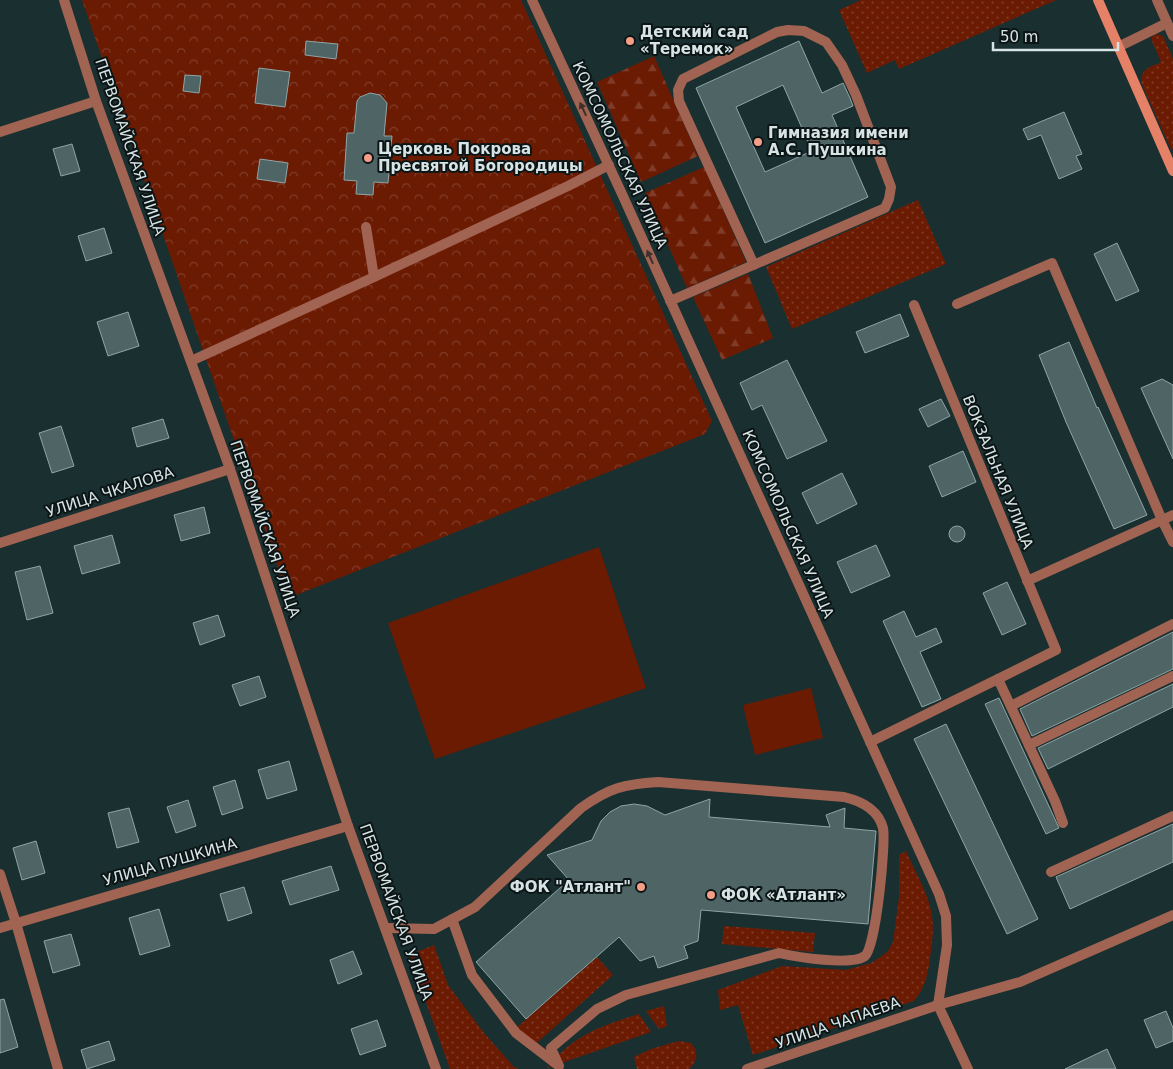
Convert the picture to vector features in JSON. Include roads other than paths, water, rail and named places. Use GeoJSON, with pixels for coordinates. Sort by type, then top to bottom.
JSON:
{"type":"FeatureCollection","features":[{"type":"Feature","properties":{"kind":"street","name":"ПЕРВОМАЙСКАЯ УЛИЦА"},"geometry":{"type":"LineString","coordinates":[[64,0],[96,100],[230,469],[348,826],[436,1069]]}},
{"type":"Feature","properties":{"kind":"street","name":"КОМСОМОЛЬСКАЯ УЛИЦА"},"geometry":{"type":"LineString","coordinates":[[532,0],[609,165],[940,894],[946,916],[948,946],[938,1005]]}},
{"type":"Feature","properties":{"kind":"street"},"geometry":{"type":"LineString","coordinates":[[1098,0],[1172,168]]}},
{"type":"Feature","properties":{"kind":"street"},"geometry":{"type":"LineString","coordinates":[[1157,0],[1173,36]]}},
{"type":"Feature","properties":{"kind":"street"},"geometry":{"type":"LineString","coordinates":[[1118,47],[1167,23]]}},
{"type":"Feature","properties":{"kind":"street"},"geometry":{"type":"LineString","coordinates":[[670,301],[885,208],[891,187],[856,95],[842,65],[826,42],[804,31],[788,30],[777,32],[684,79],[678,90],[679,101],[754,264]]}},
{"type":"Feature","properties":{"kind":"street"},"geometry":{"type":"LineString","coordinates":[[0,132],[96,100]]}},
{"type":"Feature","properties":{"kind":"street"},"geometry":{"type":"LineString","coordinates":[[191,361],[374,277],[609,165]]}},
{"type":"Feature","properties":{"kind":"street"},"geometry":{"type":"LineString","coordinates":[[366,226],[374,277]]}},
{"type":"Feature","properties":{"kind":"street"},"geometry":{"type":"LineString","coordinates":[[957,304],[1052,263],[1173,542]]}},
{"type":"Feature","properties":{"kind":"street","name":"ВОКЗАЛЬНАЯ УЛИЦА"},"geometry":{"type":"LineString","coordinates":[[914,305],[1056,650],[998,679]]}},
{"type":"Feature","properties":{"kind":"street","name":"УЛИЦА ЧКАЛОВА"},"geometry":{"type":"LineString","coordinates":[[0,543],[230,469]]}},
{"type":"Feature","properties":{"kind":"street"},"geometry":{"type":"LineString","coordinates":[[1027,581],[1173,514]]}},
{"type":"Feature","properties":{"kind":"street"},"geometry":{"type":"LineString","coordinates":[[1011,706],[1173,624]]}},
{"type":"Feature","properties":{"kind":"street"},"geometry":{"type":"LineString","coordinates":[[1029,745],[1173,676]]}},
{"type":"Feature","properties":{"kind":"street"},"geometry":{"type":"LineString","coordinates":[[870,742],[998,679],[1063,823]]}},
{"type":"Feature","properties":{"kind":"street"},"geometry":{"type":"LineString","coordinates":[[385,928],[434,929],[452,919],[475,907],[581,808],[617,787],[631,783],[658,782],[844,797],[859,801],[873,810],[882,827],[884,842],[875,927],[871,946],[865,956],[849,961],[779,953],[626,994],[597,1009],[551,1048],[559,1066],[516,1032],[472,975],[452,919]]}},
{"type":"Feature","properties":{"kind":"street"},"geometry":{"type":"LineString","coordinates":[[1051,872],[1173,816]]}},
{"type":"Feature","properties":{"kind":"street","name":"УЛИЦА ПУШКИНА"},"geometry":{"type":"LineString","coordinates":[[0,928],[348,826]]}},
{"type":"Feature","properties":{"kind":"street"},"geometry":{"type":"LineString","coordinates":[[0,874],[16,922],[58,1069]]}},
{"type":"Feature","properties":{"kind":"street","name":"УЛИЦА ЧАПАЕВА"},"geometry":{"type":"LineString","coordinates":[[747,1069],[938,1005],[1020,982],[1173,915]]}},
{"type":"Feature","properties":{"kind":"street"},"geometry":{"type":"LineString","coordinates":[[938,1005],[968,1069]]}},
{"type":"Feature","properties":{"kind":"place","name":"Детский сад «Теремок»"},"geometry":{"type":"Point","coordinates":[630,41]}},
{"type":"Feature","properties":{"kind":"place","name":"Гимназия имени А.С. Пушкина"},"geometry":{"type":"Point","coordinates":[758,142]}},
{"type":"Feature","properties":{"kind":"place","name":"Церковь Покрова Пресвятой Богородицы"},"geometry":{"type":"Point","coordinates":[368,158]}},
{"type":"Feature","properties":{"kind":"place","name":"ФОК \"Атлант\""},"geometry":{"type":"Point","coordinates":[641,887]}},
{"type":"Feature","properties":{"kind":"place","name":"ФОК «Атлант»"},"geometry":{"type":"Point","coordinates":[711,895]}}]}
